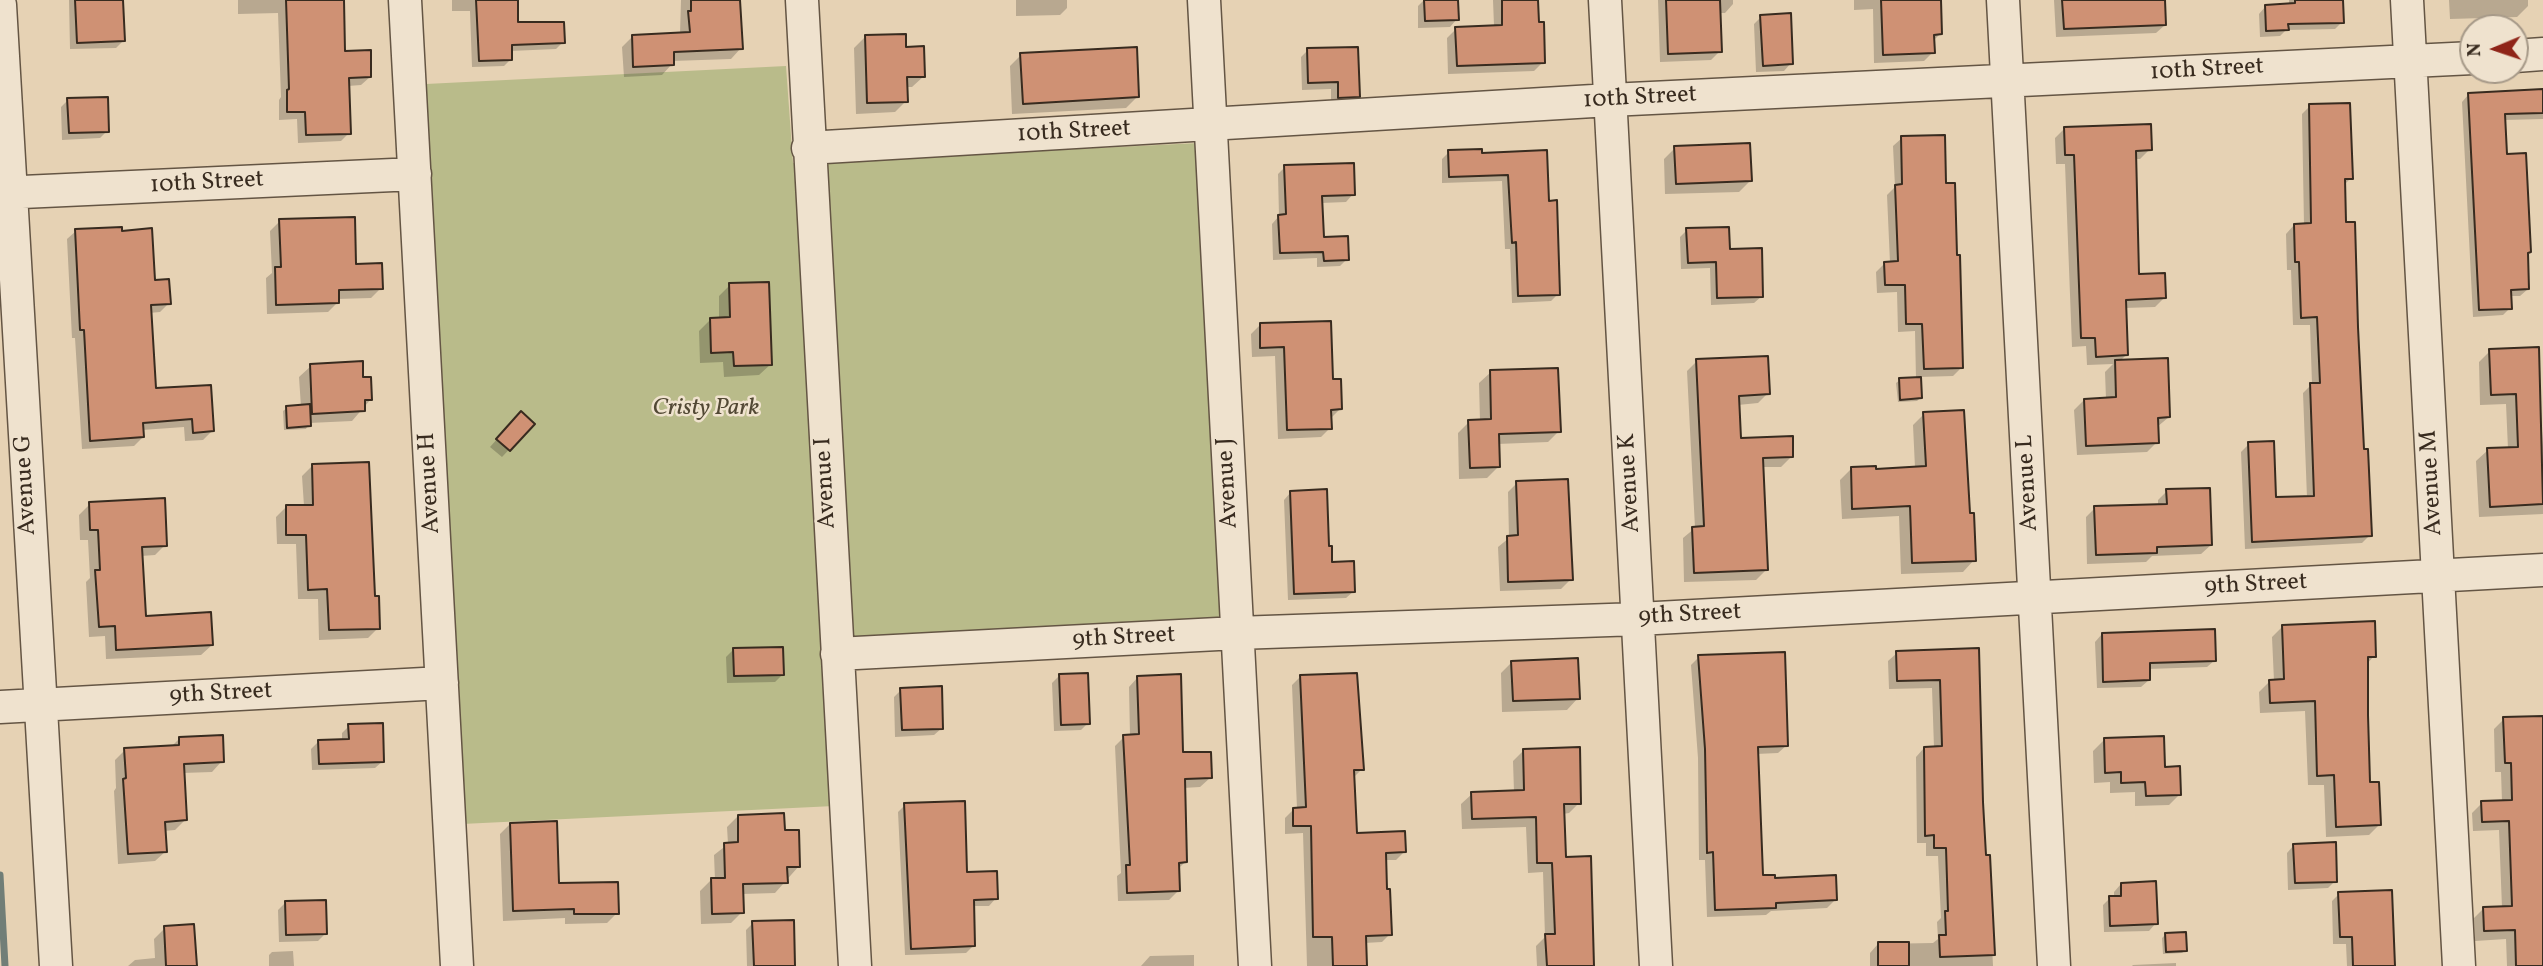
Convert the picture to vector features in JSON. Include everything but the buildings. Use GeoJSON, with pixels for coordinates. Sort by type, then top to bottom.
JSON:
{"type":"FeatureCollection","features":[{"type":"Feature","properties":{"kind":"street","name":"Avenue H"},"geometry":{"type":"LineString","coordinates":[[405,0],[457,966]]}},
{"type":"Feature","properties":{"kind":"street","name":"Avenue I"},"geometry":{"type":"LineString","coordinates":[[802,0],[808,148],[855,966]]}},
{"type":"Feature","properties":{"kind":"street","name":"Avenue J"},"geometry":{"type":"LineString","coordinates":[[1204,0],[1255,966]]}},
{"type":"Feature","properties":{"kind":"street","name":"Avenue K"},"geometry":{"type":"LineString","coordinates":[[1605,0],[1656,966]]}},
{"type":"Feature","properties":{"kind":"street","name":"Avenue L"},"geometry":{"type":"LineString","coordinates":[[2003,0],[2054,966]]}},
{"type":"Feature","properties":{"kind":"street","name":"Avenue M"},"geometry":{"type":"LineString","coordinates":[[2407,0],[2459,966]]}},
{"type":"Feature","properties":{"kind":"street","name":"Avenue G"},"geometry":{"type":"LineString","coordinates":[[0,5],[5,193],[56,966]]}},
{"type":"Feature","properties":{"kind":"street","name":"10th Street"},"geometry":{"type":"LineString","coordinates":[[808,148],[1610,100],[2459,59]]}},
{"type":"Feature","properties":{"kind":"street","name":"10th Street"},"geometry":{"type":"LineString","coordinates":[[5,193],[415,174]]}},
{"type":"Feature","properties":{"kind":"street","name":"9th Street"},"geometry":{"type":"LineString","coordinates":[[837,654],[1237,633],[1638,619],[2543,570]]}},
{"type":"Feature","properties":{"kind":"street","name":"9th Street"},"geometry":{"type":"LineString","coordinates":[[0,707],[442,684]]}},
{"type":"Feature","properties":{"kind":"green space","name":"Cristy Park"},"geometry":{"type":"Polygon","coordinates":[[[786,66],[793,163],[1199,143],[1224,622],[827,645],[834,806],[462,824],[426,84],[786,66]]]}},
{"type":"Feature","properties":{"kind":"waterway"},"geometry":{"type":"LineString","coordinates":[[0,875],[5,966]]}}]}
